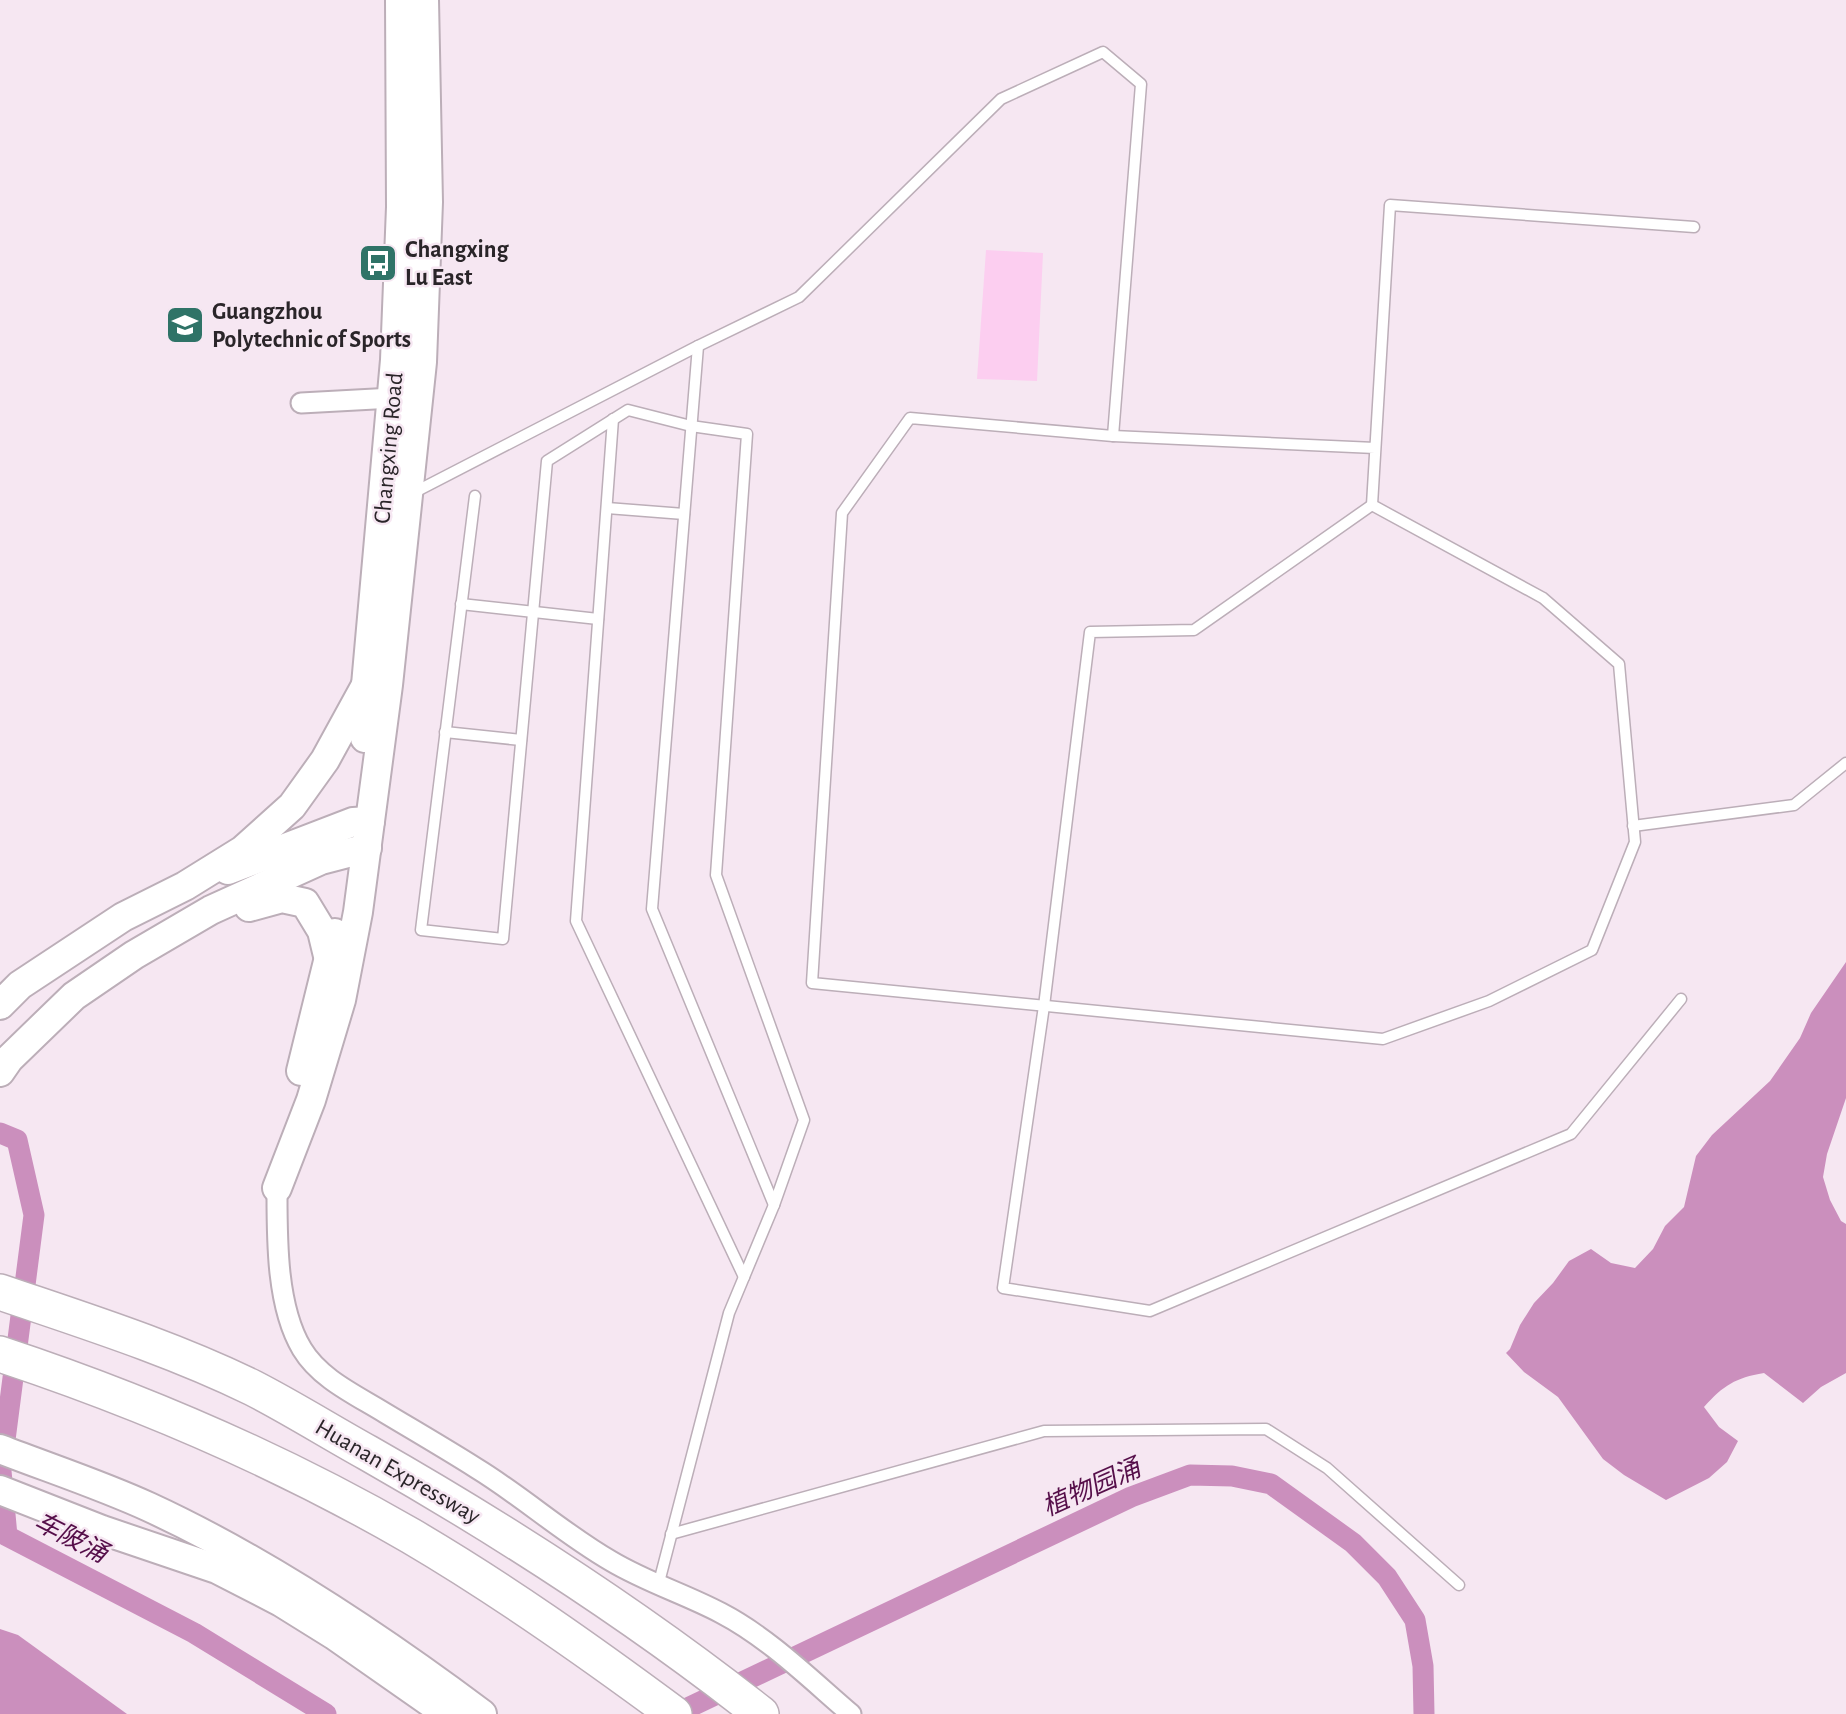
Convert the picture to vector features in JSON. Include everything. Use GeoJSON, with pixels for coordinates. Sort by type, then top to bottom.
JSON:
{"type":"FeatureCollection","features":[{"type":"Feature","properties":{"kind":"highway","name":"Huanan Expressway"},"geometry":{"type":"LineString","coordinates":[[0,1292],[128,1335],[253,1388],[446,1497],[526,1548],[697,1664],[761,1714]]}},
{"type":"Feature","properties":{"kind":"highway","name":"Huanan Expressway"},"geometry":{"type":"LineString","coordinates":[[0,1353],[99,1388],[220,1439],[305,1479],[411,1536],[534,1613],[674,1714]]}},
{"type":"Feature","properties":{"kind":"street","name":"Changxing Road"},"geometry":{"type":"LineString","coordinates":[[359,836],[388,685],[396,497],[393,397],[401,207],[400,0]]}},
{"type":"Feature","properties":{"kind":"street","name":"Changxing Road"},"geometry":{"type":"LineString","coordinates":[[359,836],[367,723],[366,685],[396,497],[422,362],[428,202],[424,0]]}},
{"type":"Feature","properties":{"kind":"street"},"geometry":{"type":"LineString","coordinates":[[301,403],[393,397]]}},
{"type":"Feature","properties":{"kind":"street"},"geometry":{"type":"LineString","coordinates":[[0,1006],[20,985],[123,917],[185,886],[243,850],[292,806],[325,760],[366,685]]}},
{"type":"Feature","properties":{"kind":"street"},"geometry":{"type":"LineString","coordinates":[[185,886],[279,853],[359,836]]}},
{"type":"Feature","properties":{"kind":"street"},"geometry":{"type":"LineString","coordinates":[[5,1066],[74,996],[134,955],[211,910],[321,860],[359,836]]}},
{"type":"Feature","properties":{"kind":"street"},"geometry":{"type":"LineString","coordinates":[[359,836],[289,1120],[277,1188],[280,1278],[290,1321],[302,1349],[320,1371],[346,1389],[478,1469],[610,1560],[658,1586],[721,1613],[755,1633],[851,1714]]}},
{"type":"Feature","properties":{"kind":"street"},"geometry":{"type":"LineString","coordinates":[[277,1188],[311,1100],[341,1000],[358,912],[359,836]]}},
{"type":"Feature","properties":{"kind":"street"},"geometry":{"type":"LineString","coordinates":[[211,910],[256,906],[282,898],[305,903],[322,931],[329,961]]}},
{"type":"Feature","properties":{"kind":"street"},"geometry":{"type":"LineString","coordinates":[[0,1449],[158,1512],[256,1563],[416,1665],[482,1714]]}},
{"type":"Feature","properties":{"kind":"street"},"geometry":{"type":"LineString","coordinates":[[0,1490],[102,1530],[217,1569],[281,1602],[334,1634],[447,1714]]}},
{"type":"Feature","properties":{"kind":"lane"},"geometry":{"type":"LineString","coordinates":[[396,497],[799,297],[1001,99],[1103,52],[1141,84],[1113,436]]}},
{"type":"Feature","properties":{"kind":"lane"},"geometry":{"type":"LineString","coordinates":[[1372,505],[1390,205],[1694,227]]}},
{"type":"Feature","properties":{"kind":"lane"},"geometry":{"type":"LineString","coordinates":[[698,346],[652,909],[774,1205]]}},
{"type":"Feature","properties":{"kind":"lane"},"geometry":{"type":"LineString","coordinates":[[475,496],[421,930],[503,939],[547,461],[628,410],[691,426],[747,434],[716,875],[804,1120],[774,1205],[729,1313],[658,1586]]}},
{"type":"Feature","properties":{"kind":"lane"},"geometry":{"type":"LineString","coordinates":[[1372,505],[1543,598],[1619,664],[1635,842],[1592,950],[1489,1001],[1383,1039],[812,983],[842,513],[910,418],[1113,436],[1375,448]]}},
{"type":"Feature","properties":{"kind":"lane"},"geometry":{"type":"LineString","coordinates":[[613,419],[576,921],[744,1277]]}},
{"type":"Feature","properties":{"kind":"lane"},"geometry":{"type":"LineString","coordinates":[[1372,505],[1194,630],[1090,632],[1044,1006],[1003,1288],[1150,1311],[1571,1134],[1681,999]]}},
{"type":"Feature","properties":{"kind":"lane"},"geometry":{"type":"LineString","coordinates":[[607,508],[684,514]]}},
{"type":"Feature","properties":{"kind":"lane"},"geometry":{"type":"LineString","coordinates":[[461,604],[598,619]]}},
{"type":"Feature","properties":{"kind":"lane"},"geometry":{"type":"LineString","coordinates":[[446,732],[521,740]]}},
{"type":"Feature","properties":{"kind":"lane"},"geometry":{"type":"LineString","coordinates":[[1633,826],[1794,805],[1846,763]]}},
{"type":"Feature","properties":{"kind":"lane"},"geometry":{"type":"LineString","coordinates":[[671,1534],[1044,1432],[1266,1429],[1327,1468],[1459,1585]]}},
{"type":"Feature","properties":{"kind":"shaded area"},"geometry":{"type":"Polygon","coordinates":[[[986,250],[1043,253],[1037,381],[977,379],[986,250]]]}},
{"type":"Feature","properties":{"kind":"shaded area"},"geometry":{"type":"Polygon","coordinates":[[[1846,962],[1846,1098],[1827,1154],[1823,1177],[1830,1200],[1841,1221],[1846,1224],[1846,1373],[1821,1387],[1803,1403],[1764,1373],[1745,1377],[1724,1388],[1704,1407],[1719,1427],[1738,1441],[1727,1462],[1709,1478],[1666,1500],[1603,1459],[1558,1397],[1524,1372],[1506,1353],[1534,1303],[1569,1261],[1591,1249],[1611,1263],[1635,1268],[1653,1249],[1665,1226],[1684,1207],[1696,1156],[1712,1135],[1770,1081],[1800,1038],[1811,1013],[1846,962]]]}},
{"type":"Feature","properties":{"kind":"shaded area"},"geometry":{"type":"Polygon","coordinates":[[[0,1629],[18,1635],[127,1714],[0,1714],[0,1629]]]}},
{"type":"Feature","properties":{"kind":"waterway","name":"车陂涌"},"geometry":{"type":"LineString","coordinates":[[0,1133],[17,1140],[34,1215],[1,1471],[7,1536],[194,1633],[326,1714]]}},
{"type":"Feature","properties":{"kind":"waterway","name":"植物园涌"},"geometry":{"type":"LineString","coordinates":[[675,1714],[1131,1497],[1190,1475],[1232,1476],[1271,1484],[1353,1543],[1387,1577],[1415,1620],[1423,1666],[1424,1714]]}},
{"type":"Feature","properties":{"kind":"place","name":"Changxing Lu East"},"geometry":{"type":"Point","coordinates":[378,263]}},
{"type":"Feature","properties":{"kind":"place","name":"Guangzhou Polytechnic of Sports"},"geometry":{"type":"Point","coordinates":[185,325]}}]}
